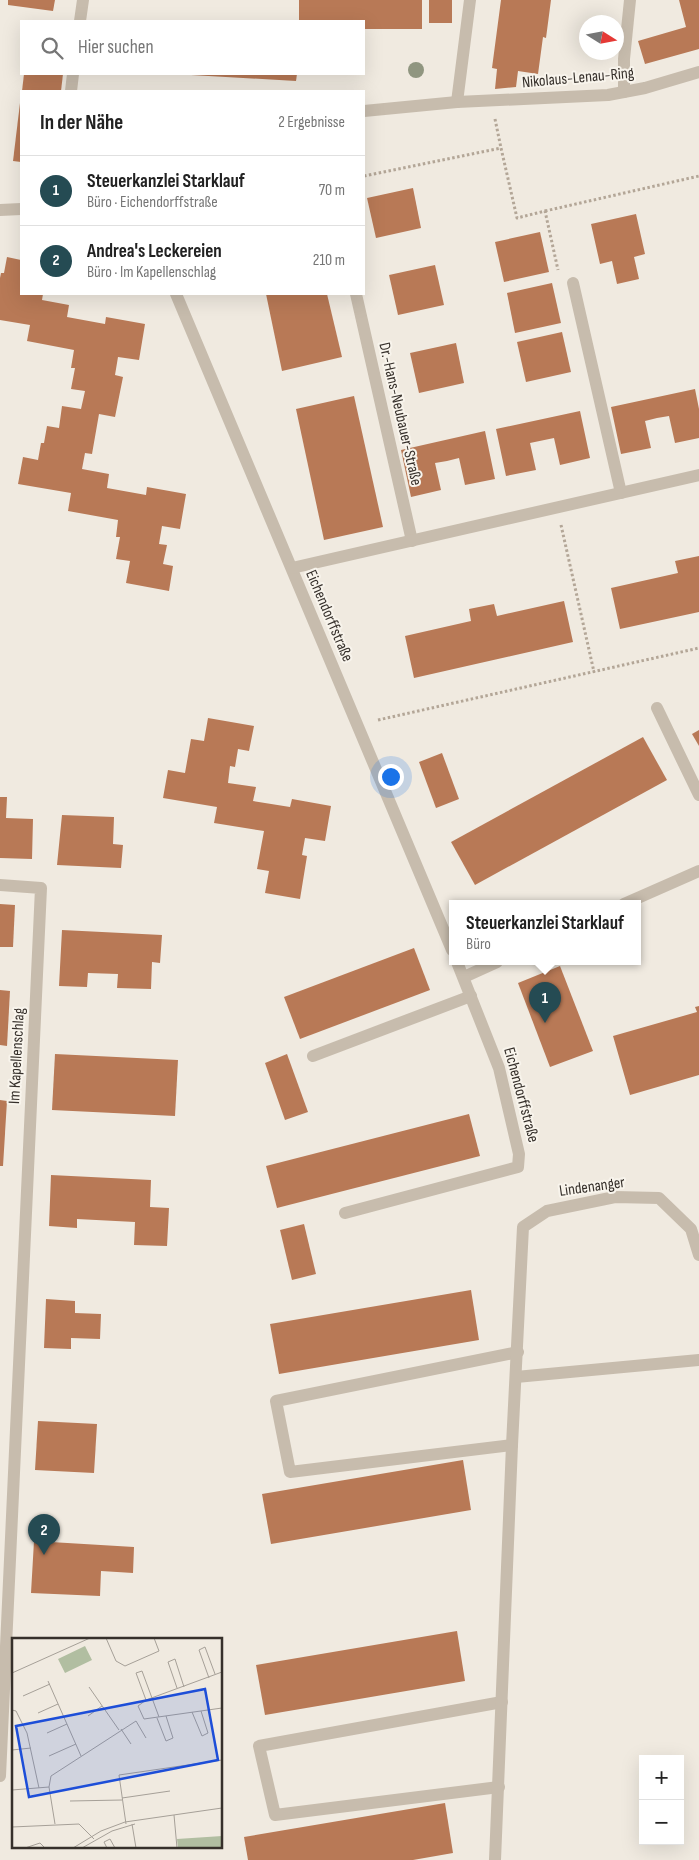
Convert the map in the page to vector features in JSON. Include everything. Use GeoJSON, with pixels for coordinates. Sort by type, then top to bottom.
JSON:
{"type":"FeatureCollection","features":[{"type":"Feature","properties":{"kind":"street"},"geometry":{"type":"LineString","coordinates":[[80,20],[83,0]]}},
{"type":"Feature","properties":{"kind":"street"},"geometry":{"type":"LineString","coordinates":[[457,102],[470,0]]}},
{"type":"Feature","properties":{"kind":"street"},"geometry":{"type":"LineString","coordinates":[[624,92],[624,59],[630,0]]}},
{"type":"Feature","properties":{"kind":"street","name":"Nikolaus-Lenau-Ring"},"geometry":{"type":"LineString","coordinates":[[365,111],[457,102],[608,95],[645,88],[699,72]]}},
{"type":"Feature","properties":{"kind":"street"},"geometry":{"type":"LineString","coordinates":[[71,90],[73,75]]}},
{"type":"Feature","properties":{"kind":"street"},"geometry":{"type":"LineString","coordinates":[[0,210],[20,209]]}},
{"type":"Feature","properties":{"kind":"street"},"geometry":{"type":"LineString","coordinates":[[573,283],[621,493]]}},
{"type":"Feature","properties":{"kind":"street","name":"Eichendorffstraße"},"geometry":{"type":"LineString","coordinates":[[176,295],[449,943]]}},
{"type":"Feature","properties":{"kind":"street","name":"Dr.-Hans-Neubauer-Straße"},"geometry":{"type":"LineString","coordinates":[[356,295],[412,541]]}},
{"type":"Feature","properties":{"kind":"street"},"geometry":{"type":"LineString","coordinates":[[292,568],[699,475]]}},
{"type":"Feature","properties":{"kind":"street"},"geometry":{"type":"LineString","coordinates":[[657,708],[699,795]]}},
{"type":"Feature","properties":{"kind":"street"},"geometry":{"type":"LineString","coordinates":[[633,900],[699,871]]}},
{"type":"Feature","properties":{"kind":"street","name":"Im Kapellenschlag"},"geometry":{"type":"LineString","coordinates":[[0,885],[41,888],[0,1776]]}},
{"type":"Feature","properties":{"kind":"street","name":"Eichendorffstraße"},"geometry":{"type":"LineString","coordinates":[[345,1213],[518,1167],[519,1154],[499,1068],[458,965]]}},
{"type":"Feature","properties":{"kind":"street"},"geometry":{"type":"LineString","coordinates":[[464,977],[490,965]]}},
{"type":"Feature","properties":{"kind":"street"},"geometry":{"type":"LineString","coordinates":[[313,1056],[471,996]]}},
{"type":"Feature","properties":{"kind":"street","name":"Lindenanger"},"geometry":{"type":"LineString","coordinates":[[518,1352],[523,1227],[547,1211],[615,1197],[659,1198],[690,1228],[699,1255]]}},
{"type":"Feature","properties":{"kind":"street"},"geometry":{"type":"LineString","coordinates":[[495,1860],[512,1446],[518,1352],[276,1401],[290,1472],[512,1446]]}},
{"type":"Feature","properties":{"kind":"street"},"geometry":{"type":"LineString","coordinates":[[516,1377],[699,1360]]}},
{"type":"Feature","properties":{"kind":"street"},"geometry":{"type":"LineString","coordinates":[[499,1788],[275,1815],[259,1746],[502,1702]]}},
{"type":"Feature","properties":{"kind":"path"},"geometry":{"type":"LineString","coordinates":[[491,100],[517,218],[699,176]]}},
{"type":"Feature","properties":{"kind":"path"},"geometry":{"type":"LineString","coordinates":[[365,176],[501,148]]}},
{"type":"Feature","properties":{"kind":"path"},"geometry":{"type":"LineString","coordinates":[[544,211],[558,272],[573,283]]}},
{"type":"Feature","properties":{"kind":"path"},"geometry":{"type":"LineString","coordinates":[[557,508],[594,672]]}},
{"type":"Feature","properties":{"kind":"path"},"geometry":{"type":"LineString","coordinates":[[357,725],[699,648]]}},
{"type":"Feature","properties":{"kind":"building"},"geometry":{"type":"Polygon","coordinates":[[[8,0],[55,0],[53,11],[8,5],[8,0]]]}},
{"type":"Feature","properties":{"kind":"building"},"geometry":{"type":"Polygon","coordinates":[[[299,0],[422,0],[422,29],[365,29],[365,20],[299,20],[299,0]]]}},
{"type":"Feature","properties":{"kind":"building"},"geometry":{"type":"Polygon","coordinates":[[[429,0],[452,0],[452,23],[429,23],[429,0]]]}},
{"type":"Feature","properties":{"kind":"building"},"geometry":{"type":"Polygon","coordinates":[[[501,0],[551,0],[546,38],[543,37],[538,74],[518,71],[516,87],[495,89],[497,69],[492,68],[501,0]]]}},
{"type":"Feature","properties":{"kind":"building"},"geometry":{"type":"Polygon","coordinates":[[[679,0],[699,0],[699,49],[645,64],[638,41],[686,27],[679,0]]]}},
{"type":"Feature","properties":{"kind":"building"},"geometry":{"type":"Polygon","coordinates":[[[24,75],[63,75],[61,90],[22,90],[24,75]]]}},
{"type":"Feature","properties":{"kind":"building"},"geometry":{"type":"Polygon","coordinates":[[[191,75],[297,75],[296,81],[191,75]]]}},
{"type":"Feature","properties":{"kind":"building"},"geometry":{"type":"Polygon","coordinates":[[[20,103],[20,162],[13,161],[20,103]]]}},
{"type":"Feature","properties":{"kind":"building"},"geometry":{"type":"Polygon","coordinates":[[[413,188],[421,228],[376,238],[367,198],[413,188]]]}},
{"type":"Feature","properties":{"kind":"building"},"geometry":{"type":"Polygon","coordinates":[[[636,214],[645,254],[634,257],[639,279],[617,284],[612,261],[600,264],[591,224],[636,214]]]}},
{"type":"Feature","properties":{"kind":"building"},"geometry":{"type":"Polygon","coordinates":[[[540,232],[549,272],[504,282],[495,242],[540,232]]]}},
{"type":"Feature","properties":{"kind":"building"},"geometry":{"type":"Polygon","coordinates":[[[7,257],[20,260],[20,295],[43,295],[42,300],[69,305],[67,317],[105,324],[106,317],[145,324],[139,360],[118,357],[115,375],[123,377],[115,417],[99,414],[92,454],[85,453],[82,469],[109,474],[107,488],[146,495],[147,487],[186,494],[180,529],[162,526],[159,544],[167,545],[163,564],[173,566],[169,591],[126,583],[130,561],[116,559],[120,537],[116,537],[118,520],[68,511],[71,493],[18,484],[23,457],[38,460],[47,426],[59,428],[62,406],[81,409],[85,391],[71,389],[75,368],[71,368],[74,350],[27,341],[30,325],[0,320],[0,278],[1,273],[4,273],[7,257]]]}},
{"type":"Feature","properties":{"kind":"building"},"geometry":{"type":"Polygon","coordinates":[[[435,265],[444,305],[398,315],[389,275],[435,265]]]}},
{"type":"Feature","properties":{"kind":"building"},"geometry":{"type":"Polygon","coordinates":[[[552,283],[561,323],[515,333],[507,293],[552,283]]]}},
{"type":"Feature","properties":{"kind":"building"},"geometry":{"type":"Polygon","coordinates":[[[266,295],[327,295],[342,357],[282,371],[266,295]]]}},
{"type":"Feature","properties":{"kind":"building"},"geometry":{"type":"Polygon","coordinates":[[[562,332],[571,372],[526,382],[517,342],[562,332]]]}},
{"type":"Feature","properties":{"kind":"building"},"geometry":{"type":"Polygon","coordinates":[[[456,343],[464,383],[419,393],[410,353],[456,343]]]}},
{"type":"Feature","properties":{"kind":"building"},"geometry":{"type":"Polygon","coordinates":[[[695,389],[699,409],[699,438],[675,443],[669,416],[657,418],[645,421],[651,448],[621,454],[611,407],[695,389]]]}},
{"type":"Feature","properties":{"kind":"building"},"geometry":{"type":"Polygon","coordinates":[[[354,396],[383,527],[324,540],[296,409],[354,396]]]}},
{"type":"Feature","properties":{"kind":"building"},"geometry":{"type":"Polygon","coordinates":[[[580,411],[590,458],[560,465],[554,438],[530,443],[536,470],[506,476],[496,429],[580,411]]]}},
{"type":"Feature","properties":{"kind":"building"},"geometry":{"type":"Polygon","coordinates":[[[485,431],[495,479],[465,485],[459,458],[435,463],[441,490],[411,497],[401,450],[485,431]]]}},
{"type":"Feature","properties":{"kind":"building"},"geometry":{"type":"Polygon","coordinates":[[[699,556],[699,612],[620,629],[611,588],[678,573],[675,561],[699,556]]]}},
{"type":"Feature","properties":{"kind":"building"},"geometry":{"type":"Polygon","coordinates":[[[564,601],[573,642],[414,678],[405,636],[471,621],[469,609],[494,604],[497,616],[564,601]]]}},
{"type":"Feature","properties":{"kind":"building"},"geometry":{"type":"Polygon","coordinates":[[[208,718],[254,726],[249,751],[238,749],[235,767],[230,766],[228,783],[256,787],[253,801],[290,807],[292,799],[331,806],[325,841],[305,838],[302,855],[307,856],[300,899],[265,893],[269,871],[257,869],[264,831],[214,823],[217,807],[163,798],[168,770],[185,773],[191,739],[204,741],[208,718]]]}},
{"type":"Feature","properties":{"kind":"building"},"geometry":{"type":"Polygon","coordinates":[[[699,730],[699,746],[692,734],[699,730]]]}},
{"type":"Feature","properties":{"kind":"building"},"geometry":{"type":"Polygon","coordinates":[[[643,737],[667,780],[475,885],[451,842],[643,737]]]}},
{"type":"Feature","properties":{"kind":"building"},"geometry":{"type":"Polygon","coordinates":[[[442,753],[459,799],[436,808],[419,762],[442,753]]]}},
{"type":"Feature","properties":{"kind":"building"},"geometry":{"type":"Polygon","coordinates":[[[0,797],[7,797],[6,818],[33,819],[32,859],[0,858],[0,797]]]}},
{"type":"Feature","properties":{"kind":"building"},"geometry":{"type":"Polygon","coordinates":[[[62,815],[114,817],[113,844],[123,845],[121,868],[57,865],[62,815]]]}},
{"type":"Feature","properties":{"kind":"building"},"geometry":{"type":"Polygon","coordinates":[[[0,904],[15,905],[13,947],[0,947],[0,904]]]}},
{"type":"Feature","properties":{"kind":"building"},"geometry":{"type":"Polygon","coordinates":[[[62,930],[162,935],[160,963],[152,962],[151,989],[117,988],[118,974],[88,973],[87,987],[59,986],[62,930]]]}},
{"type":"Feature","properties":{"kind":"building"},"geometry":{"type":"Polygon","coordinates":[[[414,948],[430,990],[300,1039],[284,997],[414,948]]]}},
{"type":"Feature","properties":{"kind":"building"},"geometry":{"type":"Polygon","coordinates":[[[560,966],[593,1051],[550,1067],[518,983],[560,966]]]}},
{"type":"Feature","properties":{"kind":"building"},"geometry":{"type":"Polygon","coordinates":[[[0,990],[10,991],[7,1046],[0,1045],[0,990]]]}},
{"type":"Feature","properties":{"kind":"building"},"geometry":{"type":"Polygon","coordinates":[[[699,1006],[699,1075],[630,1095],[613,1036],[697,1012],[695,1007],[699,1006]]]}},
{"type":"Feature","properties":{"kind":"building"},"geometry":{"type":"Polygon","coordinates":[[[55,1054],[178,1060],[175,1116],[52,1110],[55,1054]]]}},
{"type":"Feature","properties":{"kind":"building"},"geometry":{"type":"Polygon","coordinates":[[[287,1054],[308,1112],[285,1120],[265,1063],[287,1054]]]}},
{"type":"Feature","properties":{"kind":"building"},"geometry":{"type":"Polygon","coordinates":[[[0,1100],[7,1101],[3,1166],[0,1166],[0,1100]]]}},
{"type":"Feature","properties":{"kind":"building"},"geometry":{"type":"Polygon","coordinates":[[[469,1114],[480,1156],[277,1208],[266,1166],[469,1114]]]}},
{"type":"Feature","properties":{"kind":"building"},"geometry":{"type":"Polygon","coordinates":[[[51,1175],[151,1180],[150,1207],[169,1208],[167,1246],[134,1245],[135,1222],[77,1219],[77,1228],[49,1226],[51,1175]]]}},
{"type":"Feature","properties":{"kind":"building"},"geometry":{"type":"Polygon","coordinates":[[[304,1224],[316,1274],[292,1280],[280,1230],[304,1224]]]}},
{"type":"Feature","properties":{"kind":"building"},"geometry":{"type":"Polygon","coordinates":[[[471,1290],[479,1340],[279,1374],[270,1324],[471,1290]]]}},
{"type":"Feature","properties":{"kind":"building"},"geometry":{"type":"Polygon","coordinates":[[[46,1299],[75,1301],[75,1313],[101,1314],[100,1339],[71,1338],[71,1349],[44,1348],[46,1299]]]}},
{"type":"Feature","properties":{"kind":"building"},"geometry":{"type":"Polygon","coordinates":[[[38,1421],[97,1424],[94,1473],[35,1470],[38,1421]]]}},
{"type":"Feature","properties":{"kind":"building"},"geometry":{"type":"Polygon","coordinates":[[[463,1460],[471,1510],[271,1544],[262,1494],[463,1460]]]}},
{"type":"Feature","properties":{"kind":"building"},"geometry":{"type":"Polygon","coordinates":[[[34,1541],[134,1547],[133,1573],[101,1571],[100,1596],[31,1593],[34,1541]]]}},
{"type":"Feature","properties":{"kind":"building"},"geometry":{"type":"Polygon","coordinates":[[[457,1631],[465,1681],[265,1715],[256,1665],[457,1631]]]}},
{"type":"Feature","properties":{"kind":"building"},"geometry":{"type":"Polygon","coordinates":[[[445,1803],[453,1853],[413,1860],[248,1860],[244,1837],[445,1803]]]}},
{"type":"Feature","properties":{"kind":"place","name":"Steuerkanzlei Starklauf"},"geometry":{"type":"Point","coordinates":[545,1023]}},
{"type":"Feature","properties":{"kind":"place","name":"Andrea's Leckereien"},"geometry":{"type":"Point","coordinates":[44,1555]}}]}
